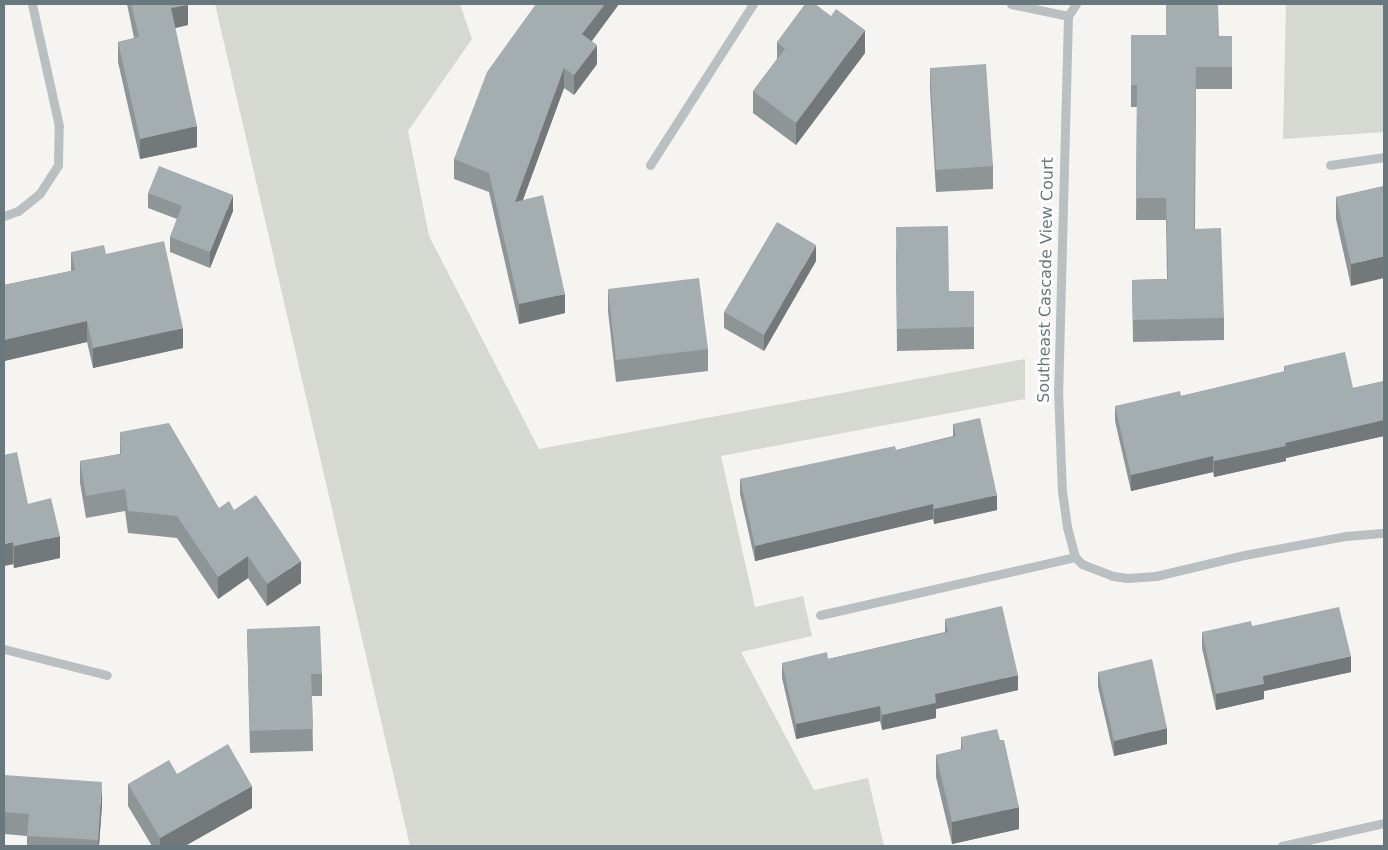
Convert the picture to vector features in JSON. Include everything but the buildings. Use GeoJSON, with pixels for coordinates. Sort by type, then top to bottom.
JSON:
{"type":"FeatureCollection","features":[{"type":"Feature","properties":{"kind":"street"},"geometry":{"type":"LineString","coordinates":[[4,216],[18,211],[40,193],[58,165],[59,126],[32,4]]}},
{"type":"Feature","properties":{"kind":"street"},"geometry":{"type":"LineString","coordinates":[[650,165],[753,4]]}},
{"type":"Feature","properties":{"kind":"street"},"geometry":{"type":"LineString","coordinates":[[1011,4],[1068,16],[1076,4]]}},
{"type":"Feature","properties":{"kind":"street","name":"Southeast Cascade View Court"},"geometry":{"type":"LineString","coordinates":[[1068,16],[1058,389],[1062,491],[1067,527],[1075,557]]}},
{"type":"Feature","properties":{"kind":"street"},"geometry":{"type":"LineString","coordinates":[[1330,165],[1384,157]]}},
{"type":"Feature","properties":{"kind":"street"},"geometry":{"type":"LineString","coordinates":[[820,615],[1075,557],[1082,564],[1113,576],[1127,578],[1146,577],[1244,555],[1336,538],[1384,533]]}},
{"type":"Feature","properties":{"kind":"street"},"geometry":{"type":"LineString","coordinates":[[4,648],[108,675]]}},
{"type":"Feature","properties":{"kind":"street"},"geometry":{"type":"LineString","coordinates":[[1282,846],[1384,823]]}},
{"type":"Feature","properties":{"kind":"shaded area"},"geometry":{"type":"Polygon","coordinates":[[[215,4],[460,4],[472,39],[408,131],[429,236],[539,449],[1025,359],[1025,399],[721,456],[755,607],[803,596],[812,636],[741,652],[814,790],[868,778],[884,846],[410,846],[215,4]]]}},
{"type":"Feature","properties":{"kind":"shaded area"},"geometry":{"type":"Polygon","coordinates":[[[1286,4],[1384,4],[1384,132],[1283,139],[1286,4]]]}}]}
